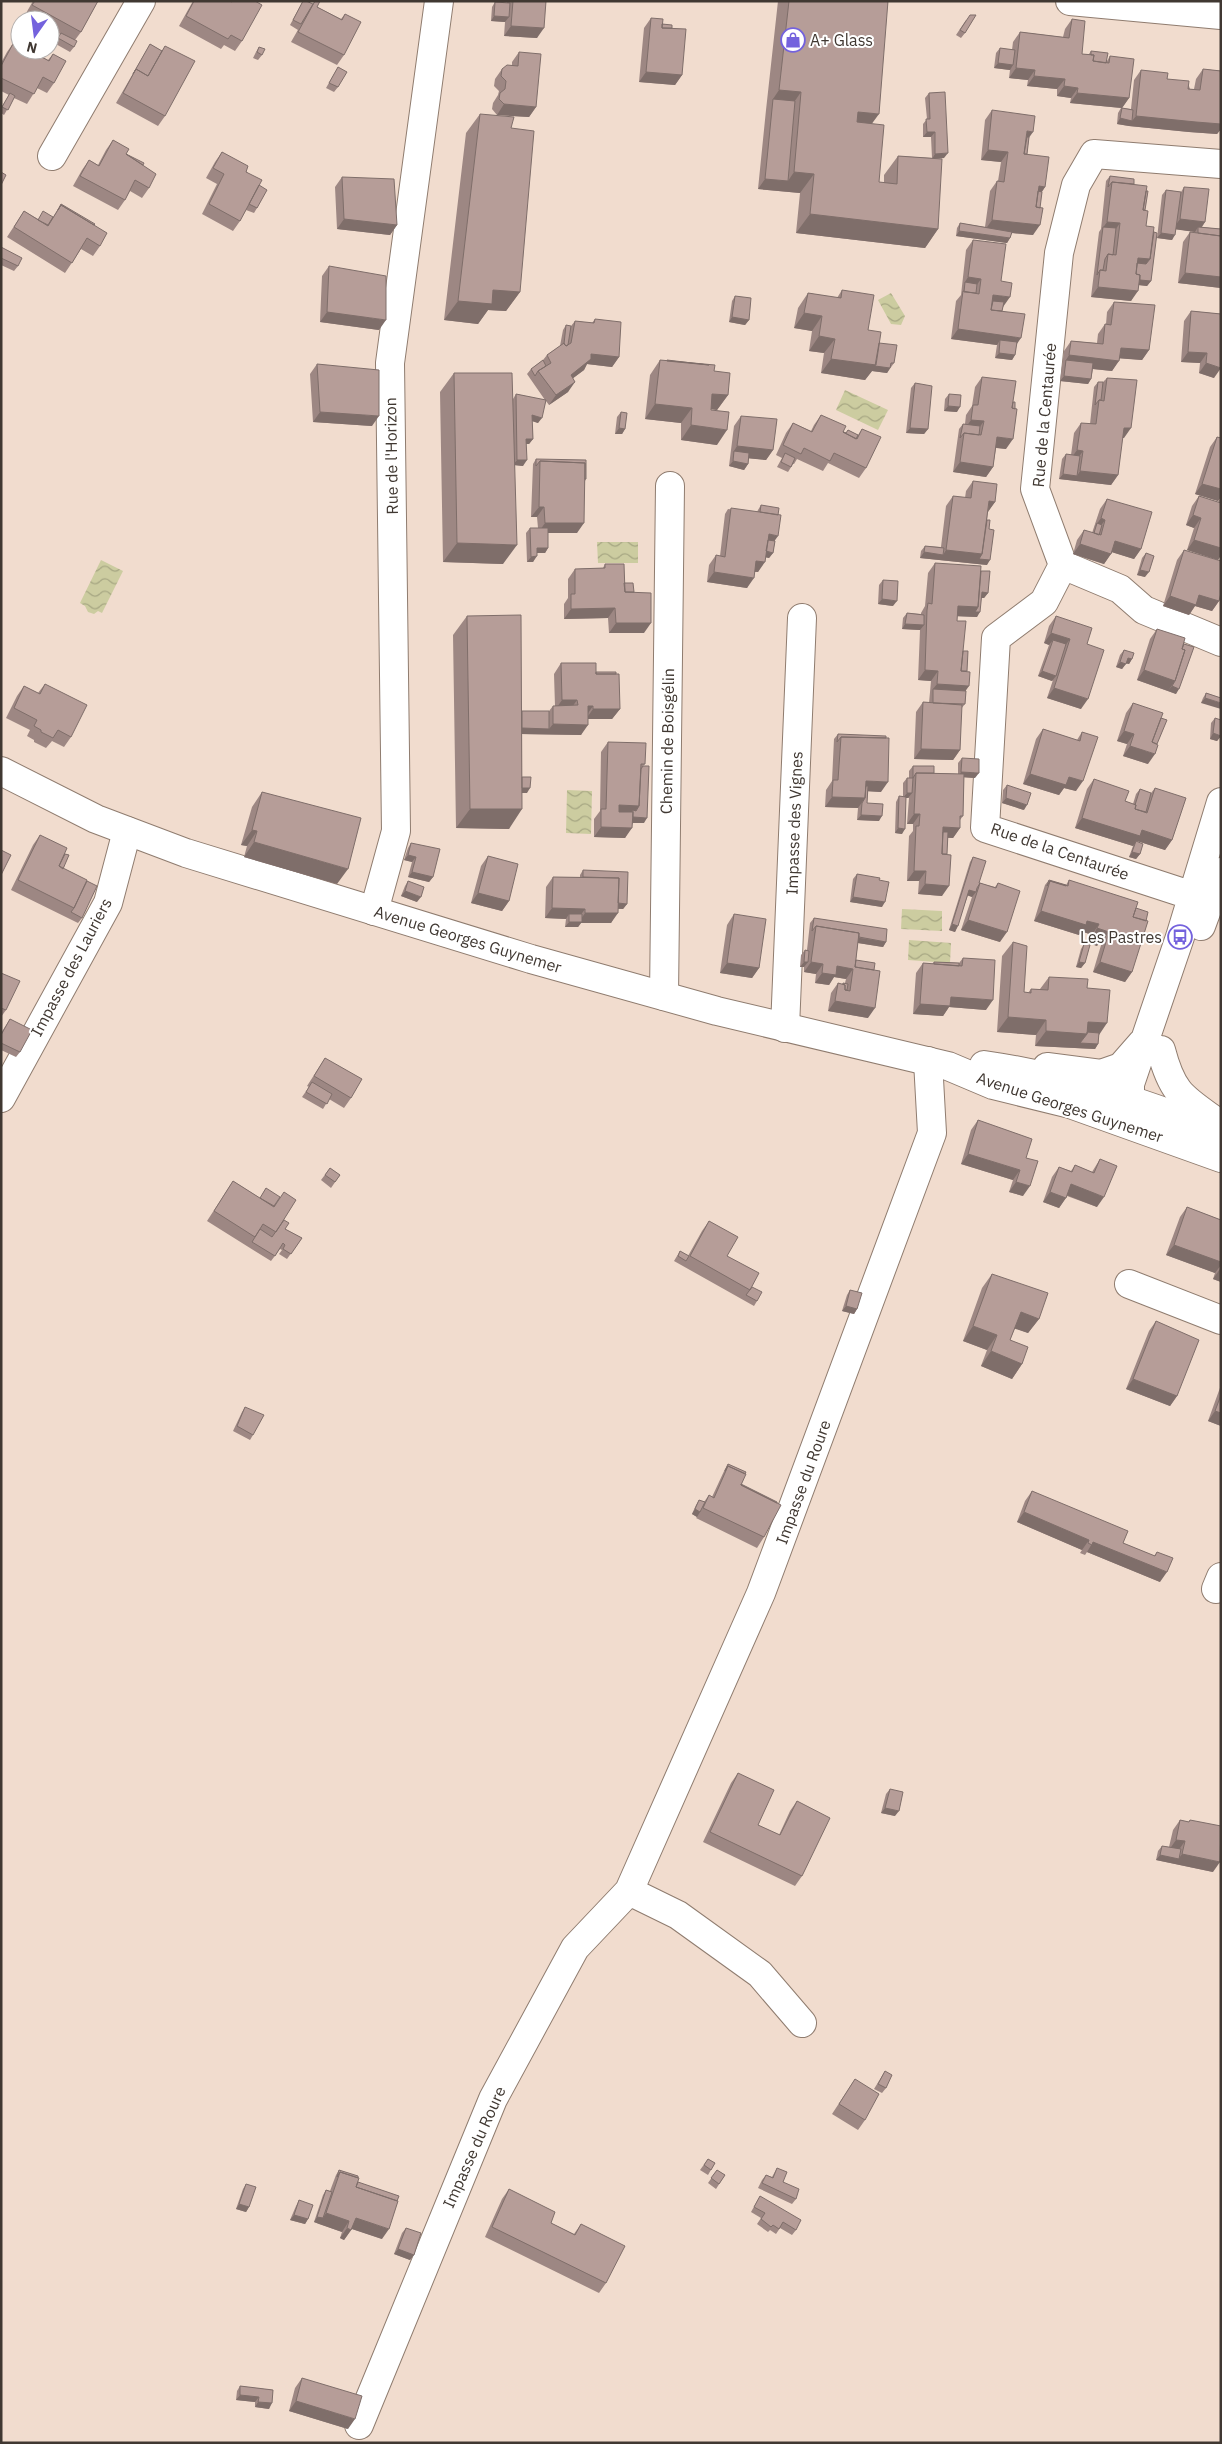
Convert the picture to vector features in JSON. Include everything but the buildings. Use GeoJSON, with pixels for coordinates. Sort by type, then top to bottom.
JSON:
{"type":"FeatureCollection","features":[{"type":"Feature","properties":{"kind":"street"},"geometry":{"type":"LineString","coordinates":[[52,156],[141,1]]}},
{"type":"Feature","properties":{"kind":"street","name":"Rue de l'Horizon"},"geometry":{"type":"LineString","coordinates":[[374,911],[396,831],[390,363],[439,1]]}},
{"type":"Feature","properties":{"kind":"street"},"geometry":{"type":"LineString","coordinates":[[1070,1],[1221,15]]}},
{"type":"Feature","properties":{"kind":"street","name":"Rue de la Centaurée"},"geometry":{"type":"LineString","coordinates":[[1192,896],[984,828],[996,638],[1044,602],[1063,565],[1035,489],[1059,253],[1076,185],[1094,154],[1221,164]]}},
{"type":"Feature","properties":{"kind":"street","name":"Chemin de Boisgélin"},"geometry":{"type":"LineString","coordinates":[[664,996],[670,486]]}},
{"type":"Feature","properties":{"kind":"street"},"geometry":{"type":"LineString","coordinates":[[1063,565],[1120,589],[1144,610],[1221,642]]}},
{"type":"Feature","properties":{"kind":"street","name":"Impasse des Vignes"},"geometry":{"type":"LineString","coordinates":[[785,1028],[802,618]]}},
{"type":"Feature","properties":{"kind":"street","name":"Avenue Georges Guynemer"},"geometry":{"type":"LineString","coordinates":[[1,771],[96,819],[186,853],[531,959],[664,996],[785,1028],[1011,1079],[1070,1104],[1221,1158]]}},
{"type":"Feature","properties":{"kind":"street"},"geometry":{"type":"LineString","coordinates":[[1133,1104],[1146,1093],[1153,1045],[1192,896],[1221,802]]}},
{"type":"Feature","properties":{"kind":"street","name":"Impasse des Lauriers"},"geometry":{"type":"LineString","coordinates":[[1,1098],[108,903],[127,831]]}},
{"type":"Feature","properties":{"kind":"street"},"geometry":{"type":"LineString","coordinates":[[1011,1079],[1050,1066],[1101,1074],[1121,1067],[1153,1045],[1221,872]]}},
{"type":"Feature","properties":{"kind":"street"},"geometry":{"type":"LineString","coordinates":[[1153,1045],[1168,1076],[1181,1096],[1221,1125]]}},
{"type":"Feature","properties":{"kind":"street","name":"Impasse du Roure"},"geometry":{"type":"LineString","coordinates":[[359,2426],[493,2099],[575,1948],[629,1891],[761,1593],[932,1133],[938,1063]]}},
{"type":"Feature","properties":{"kind":"street"},"geometry":{"type":"LineString","coordinates":[[1011,1079],[1060,1091],[1133,1104],[1195,1134],[1221,1149]]}},
{"type":"Feature","properties":{"kind":"street","name":"Avenue Georges Guynemer"},"geometry":{"type":"LineString","coordinates":[[1133,1104],[1221,1133]]}},
{"type":"Feature","properties":{"kind":"street"},"geometry":{"type":"LineString","coordinates":[[1129,1284],[1221,1320]]}},
{"type":"Feature","properties":{"kind":"street"},"geometry":{"type":"LineString","coordinates":[[629,1891],[678,1915],[760,1974],[802,2023]]}},
{"type":"Feature","properties":{"kind":"water"},"geometry":{"type":"Polygon","coordinates":[[[891,293],[905,316],[901,325],[891,324],[878,300],[891,293]]]}},
{"type":"Feature","properties":{"kind":"water"},"geometry":{"type":"Polygon","coordinates":[[[845,390],[888,410],[878,430],[836,410],[845,390]]]}},
{"type":"Feature","properties":{"kind":"water"},"geometry":{"type":"Polygon","coordinates":[[[597,542],[638,542],[638,563],[598,563],[597,542]]]}},
{"type":"Feature","properties":{"kind":"water"},"geometry":{"type":"Polygon","coordinates":[[[101,560],[123,571],[102,613],[98,611],[94,614],[88,612],[85,606],[80,603],[101,560]]]}},
{"type":"Feature","properties":{"kind":"water"},"geometry":{"type":"Polygon","coordinates":[[[567,790],[592,791],[591,834],[566,833],[567,790]]]}},
{"type":"Feature","properties":{"kind":"water"},"geometry":{"type":"Polygon","coordinates":[[[902,909],[942,911],[942,931],[901,929],[902,909]]]}},
{"type":"Feature","properties":{"kind":"water"},"geometry":{"type":"Polygon","coordinates":[[[909,940],[951,943],[950,963],[908,960],[909,940]]]}},
{"type":"Feature","properties":{"kind":"place","name":"A+ Glass"},"geometry":{"type":"Point","coordinates":[793,40]}},
{"type":"Feature","properties":{"kind":"place","name":"Les Pastres"},"geometry":{"type":"Point","coordinates":[1180,937]}}]}
